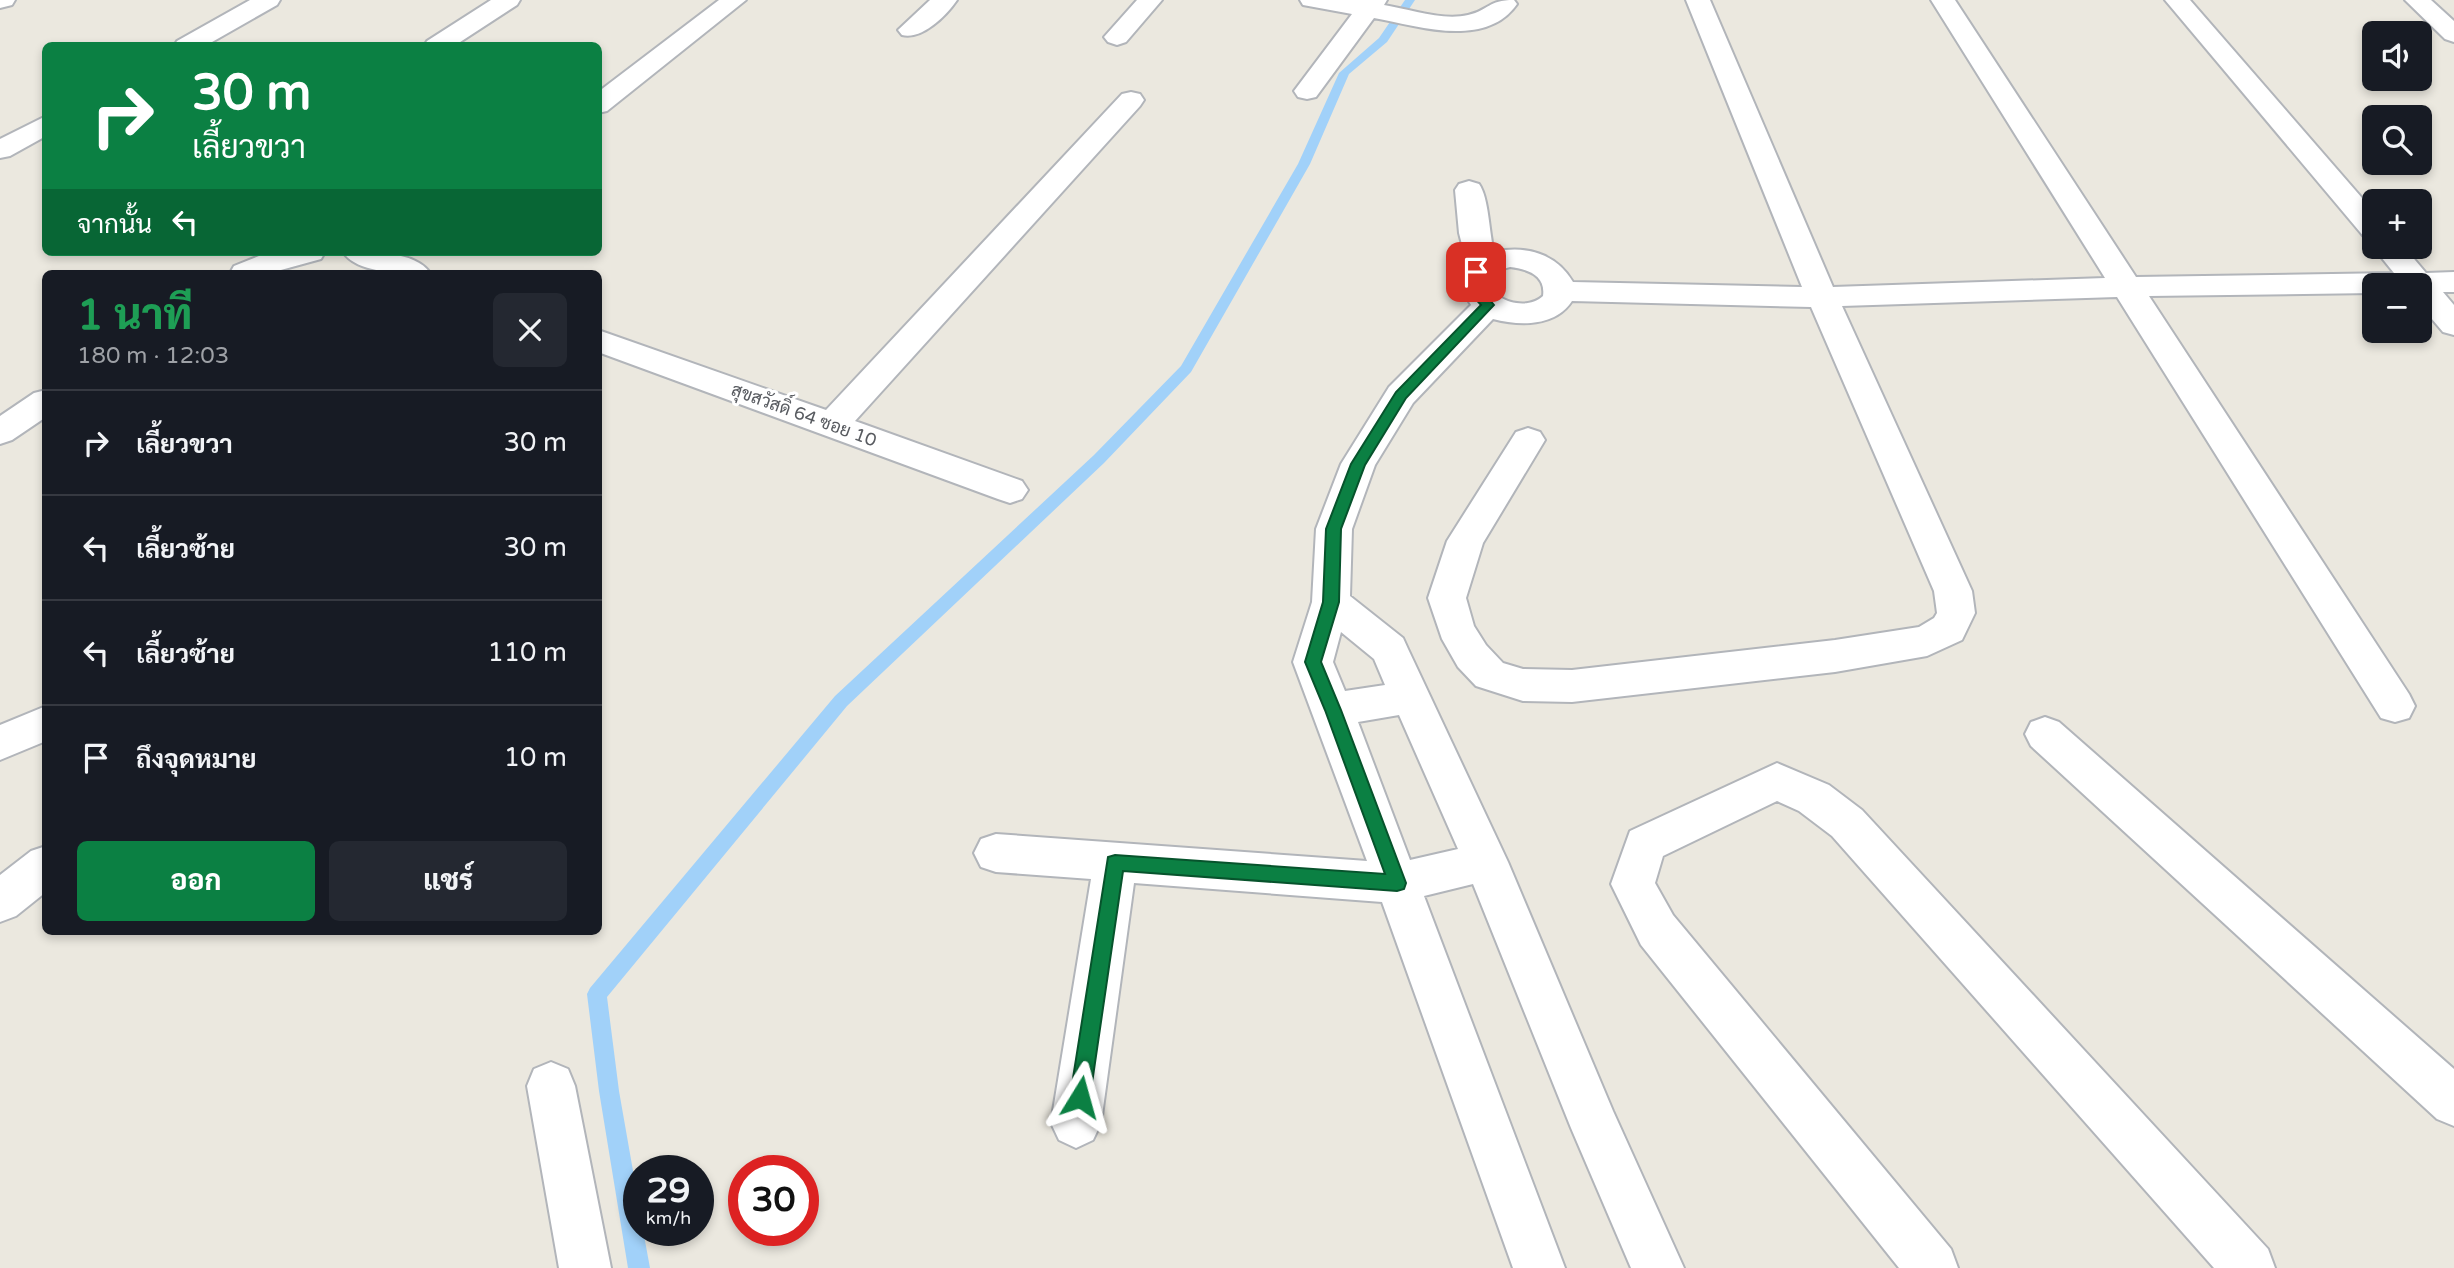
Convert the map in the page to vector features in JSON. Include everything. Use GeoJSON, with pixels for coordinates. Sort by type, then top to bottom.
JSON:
{"type":"FeatureCollection","features":[{"type":"Feature","properties":{"kind":"street"},"geometry":{"type":"LineString","coordinates":[[193,42],[268,0]]}},
{"type":"Feature","properties":{"kind":"street"},"geometry":{"type":"LineString","coordinates":[[442,42],[508,0]]}},
{"type":"Feature","properties":{"kind":"street"},"geometry":{"type":"LineString","coordinates":[[602,102],[734,0]]}},
{"type":"Feature","properties":{"kind":"street"},"geometry":{"type":"LineString","coordinates":[[911,30],[945,0]]}},
{"type":"Feature","properties":{"kind":"street"},"geometry":{"type":"LineString","coordinates":[[1117,37],[1150,0]]}},
{"type":"Feature","properties":{"kind":"street"},"geometry":{"type":"LineString","coordinates":[[1311,0],[1371,5],[1396,16],[1469,24],[1487,18],[1505,4]]}},
{"type":"Feature","properties":{"kind":"street"},"geometry":{"type":"LineString","coordinates":[[1528,440],[1465,541],[1447,598],[1456,628],[1472,656],[1490,675],[1523,685],[1572,686],[1835,656],[1927,641],[1948,629],[1956,613],[1953,591],[1822,297],[1698,0]]}},
{"type":"Feature","properties":{"kind":"street"},"geometry":{"type":"LineString","coordinates":[[1943,0],[2395,706]]}},
{"type":"Feature","properties":{"kind":"street"},"geometry":{"type":"LineString","coordinates":[[2177,0],[2362,217]]}},
{"type":"Feature","properties":{"kind":"street"},"geometry":{"type":"LineString","coordinates":[[2417,0],[2454,34]]}},
{"type":"Feature","properties":{"kind":"street"},"geometry":{"type":"LineString","coordinates":[[1307,91],[1371,5]]}},
{"type":"Feature","properties":{"kind":"street"},"geometry":{"type":"LineString","coordinates":[[832,425],[1131,100]]}},
{"type":"Feature","properties":{"kind":"street"},"geometry":{"type":"LineString","coordinates":[[0,150],[42,126]]}},
{"type":"Feature","properties":{"kind":"street"},"geometry":{"type":"LineString","coordinates":[[1469,190],[1474,233],[1483,265]]}},
{"type":"Feature","properties":{"kind":"street"},"geometry":{"type":"LineString","coordinates":[[251,270],[270,261],[292,256]]}},
{"type":"Feature","properties":{"kind":"street"},"geometry":{"type":"LineString","coordinates":[[369,256],[407,270]]}},
{"type":"Feature","properties":{"kind":"street"},"geometry":{"type":"LineString","coordinates":[[2398,259],[2410,273]]}},
{"type":"Feature","properties":{"kind":"street"},"geometry":{"type":"LineString","coordinates":[[1496,260],[1526,260],[1552,272],[1560,281],[1558,301],[1535,313],[1503,312],[1488,305],[1473,289],[1472,280],[1483,265],[1496,260]]}},
{"type":"Feature","properties":{"kind":"street"},"geometry":{"type":"LineString","coordinates":[[2432,282],[2454,282]]}},
{"type":"Feature","properties":{"kind":"street"},"geometry":{"type":"LineString","coordinates":[[1561,291],[1822,297],[2362,283]]}},
{"type":"Feature","properties":{"kind":"street"},"geometry":{"type":"LineString","coordinates":[[2432,299],[2454,325]]}},
{"type":"Feature","properties":{"kind":"street"},"geometry":{"type":"LineString","coordinates":[[1488,305],[1401,395],[1358,464],[1334,529],[1331,602],[1313,662],[1539,1268]]}},
{"type":"Feature","properties":{"kind":"street","name":"สุขสวัสดิ์ 64 ซอย 10"},"geometry":{"type":"LineString","coordinates":[[602,341],[1010,490]]}},
{"type":"Feature","properties":{"kind":"street"},"geometry":{"type":"LineString","coordinates":[[0,432],[42,404]]}},
{"type":"Feature","properties":{"kind":"street"},"geometry":{"type":"LineString","coordinates":[[1331,602],[1388,649],[1486,862],[1596,1128],[1658,1268]]}},
{"type":"Feature","properties":{"kind":"street"},"geometry":{"type":"LineString","coordinates":[[1333,710],[1410,697]]}},
{"type":"Feature","properties":{"kind":"street"},"geometry":{"type":"LineString","coordinates":[[0,743],[42,725]]}},
{"type":"Feature","properties":{"kind":"street"},"geometry":{"type":"LineString","coordinates":[[2045,734],[2454,1102]]}},
{"type":"Feature","properties":{"kind":"street"},"geometry":{"type":"LineString","coordinates":[[1932,1268],[1657,930],[1633,884],[1645,844],[1777,781],[1814,798],[1847,823],[2249,1268]]}},
{"type":"Feature","properties":{"kind":"street"},"geometry":{"type":"LineString","coordinates":[[996,853],[1397,883],[1486,862]]}},
{"type":"Feature","properties":{"kind":"street"},"geometry":{"type":"LineString","coordinates":[[1076,1123],[1115,863]]}},
{"type":"Feature","properties":{"kind":"street"},"geometry":{"type":"LineString","coordinates":[[0,902],[42,868]]}},
{"type":"Feature","properties":{"kind":"street"},"geometry":{"type":"LineString","coordinates":[[551,1086],[585,1268]]}},
{"type":"Feature","properties":{"kind":"waterway"},"geometry":{"type":"LineString","coordinates":[[639,1268],[609,1091],[597,994],[841,701],[1099,459],[1186,369],[1304,164],[1344,73],[1383,40],[1410,0]]}},
{"type":"Feature","properties":{"kind":"route"},"geometry":{"type":"LineString","coordinates":[[1080,1097],[1115,863],[1397,883],[1313,662],[1331,602],[1334,529],[1358,464],[1401,395],[1488,305],[1478,298],[1473,289],[1472,280],[1476,272]]}}]}
